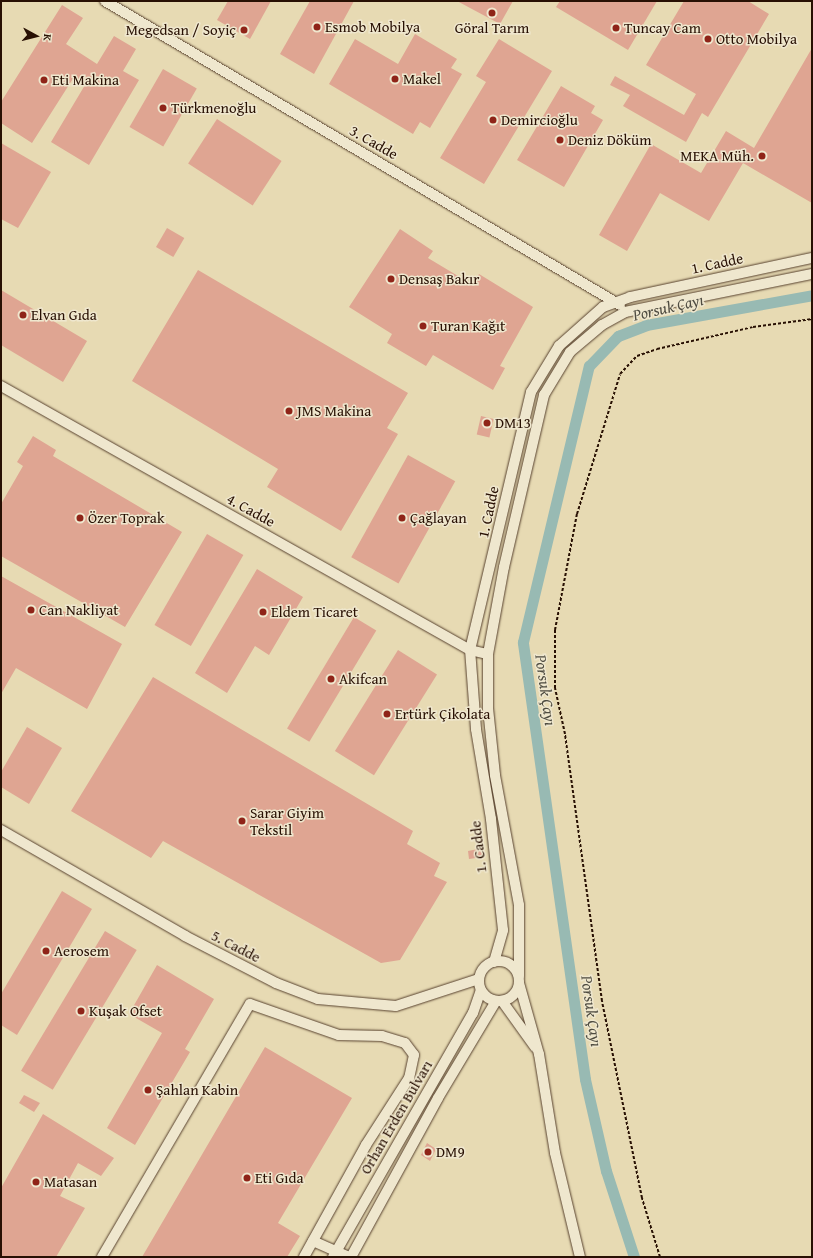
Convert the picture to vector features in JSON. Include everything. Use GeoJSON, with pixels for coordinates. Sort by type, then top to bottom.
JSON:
{"type":"FeatureCollection","features":[{"type":"Feature","properties":{"kind":"street","name":"3. Cadde"},"geometry":{"type":"LineString","coordinates":[[105,1],[617,302],[625,312]]}},
{"type":"Feature","properties":{"kind":"street","name":"1. Cadde"},"geometry":{"type":"LineString","coordinates":[[494,962],[503,930],[491,819],[476,729],[470,650],[531,392],[559,346],[603,307],[617,302],[812,258]]}},
{"type":"Feature","properties":{"kind":"street","name":"1. Cadde"},"geometry":{"type":"LineString","coordinates":[[580,1257],[555,1153],[539,1054],[519,979],[519,905],[495,775],[488,708],[488,654],[504,567],[544,395],[570,352],[602,325],[625,312],[812,274]]}},
{"type":"Feature","properties":{"kind":"street","name":"4. Cadde"},"geometry":{"type":"LineString","coordinates":[[1,386],[470,650],[488,654]]}},
{"type":"Feature","properties":{"kind":"street","name":"5. Cadde"},"geometry":{"type":"LineString","coordinates":[[1,830],[185,936],[276,983],[318,999],[396,1006],[479,979]]}},
{"type":"Feature","properties":{"kind":"street"},"geometry":{"type":"LineString","coordinates":[[519,979],[512,966],[494,962],[484,968],[479,979],[481,990],[490,999],[499,1001],[539,1054]]}},
{"type":"Feature","properties":{"kind":"street","name":"Orhan Erden Bulvarı"},"geometry":{"type":"LineString","coordinates":[[350,1257],[438,1098],[499,1001],[514,995],[519,979]]}},
{"type":"Feature","properties":{"kind":"street","name":"Orhan Erden Bulvarı"},"geometry":{"type":"LineString","coordinates":[[334,1254],[470,1019],[481,990]]}},
{"type":"Feature","properties":{"kind":"street"},"geometry":{"type":"LineString","coordinates":[[102,1257],[250,1004],[339,1035],[382,1036],[405,1043],[414,1055],[409,1078],[366,1145],[304,1257]]}},
{"type":"Feature","properties":{"kind":"street"},"geometry":{"type":"LineString","coordinates":[[313,1241],[334,1254],[350,1257]]}},
{"type":"Feature","properties":{"kind":"path"},"geometry":{"type":"LineString","coordinates":[[660,1257],[642,1198],[602,1001],[565,734],[555,688],[555,630],[577,514],[620,374],[637,356],[657,349],[753,327],[812,319]]}},
{"type":"Feature","properties":{"kind":"building","name":"Megedsan / Soyiç"},"geometry":{"type":"Polygon","coordinates":[[[228,1],[271,1],[250,39],[217,20],[228,1]]]}},
{"type":"Feature","properties":{"kind":"building","name":"Esmob Mobilya"},"geometry":{"type":"Polygon","coordinates":[[[310,1],[354,1],[314,74],[280,54],[310,1]]]}},
{"type":"Feature","properties":{"kind":"building","name":"Göral Tarım"},"geometry":{"type":"Polygon","coordinates":[[[457,1],[513,1],[500,24],[457,1]]]}},
{"type":"Feature","properties":{"kind":"building","name":"Tuncay Cam"},"geometry":{"type":"Polygon","coordinates":[[[560,1],[657,1],[628,50],[556,7],[560,1]]]}},
{"type":"Feature","properties":{"kind":"building","name":"Otto Mobilya"},"geometry":{"type":"Polygon","coordinates":[[[684,1],[748,1],[769,14],[708,117],[702,113],[686,142],[623,106],[630,95],[610,85],[615,76],[684,115],[696,94],[646,65],[684,1]]]}},
{"type":"Feature","properties":{"kind":"building"},"geometry":{"type":"Polygon","coordinates":[[[62,5],[83,18],[66,44],[97,64],[114,36],[136,49],[123,71],[139,80],[89,165],[51,142],[85,85],[74,77],[32,143],[1,123],[1,102],[62,5]]]}},
{"type":"Feature","properties":{"kind":"building","name":"Makel"},"geometry":{"type":"Polygon","coordinates":[[[415,34],[457,59],[451,68],[462,74],[430,128],[420,122],[413,134],[329,84],[355,39],[398,64],[415,34]]]}},
{"type":"Feature","properties":{"kind":"building","name":"Demircioğlu"},"geometry":{"type":"Polygon","coordinates":[[[499,39],[552,71],[484,184],[440,158],[486,82],[476,76],[499,39]]]}},
{"type":"Feature","properties":{"kind":"building","name":"MEKA Müh."},"geometry":{"type":"Polygon","coordinates":[[[812,48],[812,203],[743,163],[709,221],[660,193],[627,251],[599,235],[651,144],[701,173],[726,131],[754,148],[812,48]]]}},
{"type":"Feature","properties":{"kind":"building","name":"Türkmenoğlu"},"geometry":{"type":"Polygon","coordinates":[[[163,69],[197,89],[163,147],[130,127],[163,69]]]}},
{"type":"Feature","properties":{"kind":"building","name":"Deniz Döküm"},"geometry":{"type":"Polygon","coordinates":[[[561,86],[595,106],[591,113],[603,120],[564,187],[517,160],[561,86]]]}},
{"type":"Feature","properties":{"kind":"building"},"geometry":{"type":"Polygon","coordinates":[[[217,119],[282,161],[253,205],[188,163],[217,119]]]}},
{"type":"Feature","properties":{"kind":"building"},"geometry":{"type":"Polygon","coordinates":[[[1,143],[51,172],[18,228],[1,219],[1,143]]]}},
{"type":"Feature","properties":{"kind":"building"},"geometry":{"type":"Polygon","coordinates":[[[167,228],[184,238],[173,257],[156,247],[167,228]]]}},
{"type":"Feature","properties":{"kind":"building","name":"Turan Kağıt"},"geometry":{"type":"Polygon","coordinates":[[[400,229],[433,251],[428,258],[473,285],[479,274],[533,307],[500,366],[505,368],[493,390],[433,355],[426,366],[387,343],[392,334],[349,307],[400,229]]]}},
{"type":"Feature","properties":{"kind":"building","name":"JMS Makina"},"geometry":{"type":"Polygon","coordinates":[[[198,270],[408,393],[387,428],[398,434],[341,531],[267,487],[278,469],[132,381],[198,270]]]}},
{"type":"Feature","properties":{"kind":"building","name":"Elvan Gıda"},"geometry":{"type":"Polygon","coordinates":[[[1,290],[87,341],[63,382],[1,345],[1,290]]]}},
{"type":"Feature","properties":{"kind":"building","name":"DM13"},"geometry":{"type":"Polygon","coordinates":[[[481,416],[494,419],[489,437],[477,435],[481,416]]]}},
{"type":"Feature","properties":{"kind":"building","name":"Özer Toprak"},"geometry":{"type":"Polygon","coordinates":[[[33,436],[56,450],[53,456],[182,532],[125,627],[1,556],[1,504],[23,466],[17,462],[33,436]]]}},
{"type":"Feature","properties":{"kind":"building","name":"Çağlayan"},"geometry":{"type":"Polygon","coordinates":[[[408,455],[455,481],[399,584],[351,557],[408,455]]]}},
{"type":"Feature","properties":{"kind":"building"},"geometry":{"type":"Polygon","coordinates":[[[207,534],[243,555],[191,646],[154,625],[207,534]]]}},
{"type":"Feature","properties":{"kind":"building","name":"Eldem Ticaret"},"geometry":{"type":"Polygon","coordinates":[[[257,569],[303,597],[269,655],[255,646],[227,693],[195,673],[257,569]]]}},
{"type":"Feature","properties":{"kind":"building","name":"Can Nakliyat"},"geometry":{"type":"Polygon","coordinates":[[[1,576],[122,644],[87,709],[16,668],[1,694],[1,576]]]}},
{"type":"Feature","properties":{"kind":"building","name":"Akifcan"},"geometry":{"type":"Polygon","coordinates":[[[354,617],[376,630],[309,742],[287,728],[354,617]]]}},
{"type":"Feature","properties":{"kind":"building","name":"Ertürk Çikolata"},"geometry":{"type":"Polygon","coordinates":[[[398,650],[437,674],[374,775],[335,751],[398,650]]]}},
{"type":"Feature","properties":{"kind":"building","name":"Sarar Giyim Tekstil"},"geometry":{"type":"Polygon","coordinates":[[[153,677],[413,831],[407,844],[440,863],[434,876],[447,882],[400,960],[381,963],[163,841],[151,858],[71,811],[153,677]]]}},
{"type":"Feature","properties":{"kind":"building"},"geometry":{"type":"Polygon","coordinates":[[[27,727],[62,748],[29,804],[1,787],[1,772],[27,727]]]}},
{"type":"Feature","properties":{"kind":"building"},"geometry":{"type":"Polygon","coordinates":[[[483,848],[483,857],[469,859],[468,851],[483,848]]]}},
{"type":"Feature","properties":{"kind":"building","name":"Aerosem"},"geometry":{"type":"Polygon","coordinates":[[[62,891],[92,909],[17,1035],[1,1025],[1,994],[62,891]]]}},
{"type":"Feature","properties":{"kind":"building","name":"Kuşak Ofset"},"geometry":{"type":"Polygon","coordinates":[[[105,931],[137,950],[53,1090],[21,1071],[105,931]]]}},
{"type":"Feature","properties":{"kind":"building"},"geometry":{"type":"Polygon","coordinates":[[[157,965],[214,999],[185,1049],[190,1052],[135,1145],[107,1128],[162,1033],[129,1014],[157,965]]]}},
{"type":"Feature","properties":{"kind":"building","name":"Eti Gıda"},"geometry":{"type":"Polygon","coordinates":[[[265,1047],[352,1098],[278,1223],[300,1236],[287,1257],[142,1257],[265,1047]]]}},
{"type":"Feature","properties":{"kind":"building"},"geometry":{"type":"Polygon","coordinates":[[[24,1095],[40,1103],[34,1112],[19,1103],[24,1095]]]}},
{"type":"Feature","properties":{"kind":"building","name":"Matasan"},"geometry":{"type":"Polygon","coordinates":[[[43,1114],[114,1158],[101,1176],[78,1163],[60,1196],[85,1208],[56,1257],[1,1257],[1,1188],[43,1114]]]}},
{"type":"Feature","properties":{"kind":"building","name":"DM9"},"geometry":{"type":"Polygon","coordinates":[[[427,1143],[436,1149],[430,1161],[421,1155],[427,1143]]]}},
{"type":"Feature","properties":{"kind":"waterway","name":"Porsuk Çayı"},"geometry":{"type":"LineString","coordinates":[[634,1257],[606,1171],[585,1079],[523,642],[589,366],[618,336],[646,325],[812,295]]}},
{"type":"Feature","properties":{"kind":"place","name":"Göral Tarım"},"geometry":{"type":"Point","coordinates":[492,13]}},
{"type":"Feature","properties":{"kind":"place","name":"Esmob Mobilya"},"geometry":{"type":"Point","coordinates":[317,27]}},
{"type":"Feature","properties":{"kind":"place","name":"Tuncay Cam"},"geometry":{"type":"Point","coordinates":[616,28]}},
{"type":"Feature","properties":{"kind":"place","name":"Megedsan / Soyiç"},"geometry":{"type":"Point","coordinates":[244,30]}},
{"type":"Feature","properties":{"kind":"place","name":"Otto Mobilya"},"geometry":{"type":"Point","coordinates":[708,39]}},
{"type":"Feature","properties":{"kind":"place","name":"Makel"},"geometry":{"type":"Point","coordinates":[395,79]}},
{"type":"Feature","properties":{"kind":"place","name":"Eti Makina"},"geometry":{"type":"Point","coordinates":[44,80]}},
{"type":"Feature","properties":{"kind":"place","name":"Türkmenoğlu"},"geometry":{"type":"Point","coordinates":[163,108]}},
{"type":"Feature","properties":{"kind":"place","name":"Demircioğlu"},"geometry":{"type":"Point","coordinates":[493,120]}},
{"type":"Feature","properties":{"kind":"place","name":"Deniz Döküm"},"geometry":{"type":"Point","coordinates":[560,140]}},
{"type":"Feature","properties":{"kind":"place","name":"MEKA Müh."},"geometry":{"type":"Point","coordinates":[762,156]}},
{"type":"Feature","properties":{"kind":"place","name":"Densaş Bakır"},"geometry":{"type":"Point","coordinates":[391,279]}},
{"type":"Feature","properties":{"kind":"place","name":"Elvan Gıda"},"geometry":{"type":"Point","coordinates":[23,315]}},
{"type":"Feature","properties":{"kind":"place","name":"Turan Kağıt"},"geometry":{"type":"Point","coordinates":[423,326]}},
{"type":"Feature","properties":{"kind":"place","name":"JMS Makina"},"geometry":{"type":"Point","coordinates":[289,411]}},
{"type":"Feature","properties":{"kind":"place","name":"DM13"},"geometry":{"type":"Point","coordinates":[487,423]}},
{"type":"Feature","properties":{"kind":"place","name":"Özer Toprak"},"geometry":{"type":"Point","coordinates":[80,518]}},
{"type":"Feature","properties":{"kind":"place","name":"Çağlayan"},"geometry":{"type":"Point","coordinates":[402,518]}},
{"type":"Feature","properties":{"kind":"place","name":"Can Nakliyat"},"geometry":{"type":"Point","coordinates":[31,610]}},
{"type":"Feature","properties":{"kind":"place","name":"Eldem Ticaret"},"geometry":{"type":"Point","coordinates":[263,612]}},
{"type":"Feature","properties":{"kind":"place","name":"Akifcan"},"geometry":{"type":"Point","coordinates":[331,679]}},
{"type":"Feature","properties":{"kind":"place","name":"Ertürk Çikolata"},"geometry":{"type":"Point","coordinates":[387,714]}},
{"type":"Feature","properties":{"kind":"place","name":"Sarar Giyim Tekstil"},"geometry":{"type":"Point","coordinates":[242,821]}},
{"type":"Feature","properties":{"kind":"place","name":"Aerosem"},"geometry":{"type":"Point","coordinates":[46,951]}},
{"type":"Feature","properties":{"kind":"place","name":"Kuşak Ofset"},"geometry":{"type":"Point","coordinates":[81,1011]}},
{"type":"Feature","properties":{"kind":"place","name":"Şahlan Kabin"},"geometry":{"type":"Point","coordinates":[148,1090]}},
{"type":"Feature","properties":{"kind":"place","name":"DM9"},"geometry":{"type":"Point","coordinates":[428,1152]}},
{"type":"Feature","properties":{"kind":"place","name":"Eti Gıda"},"geometry":{"type":"Point","coordinates":[247,1178]}},
{"type":"Feature","properties":{"kind":"place","name":"Matasan"},"geometry":{"type":"Point","coordinates":[36,1182]}}]}
